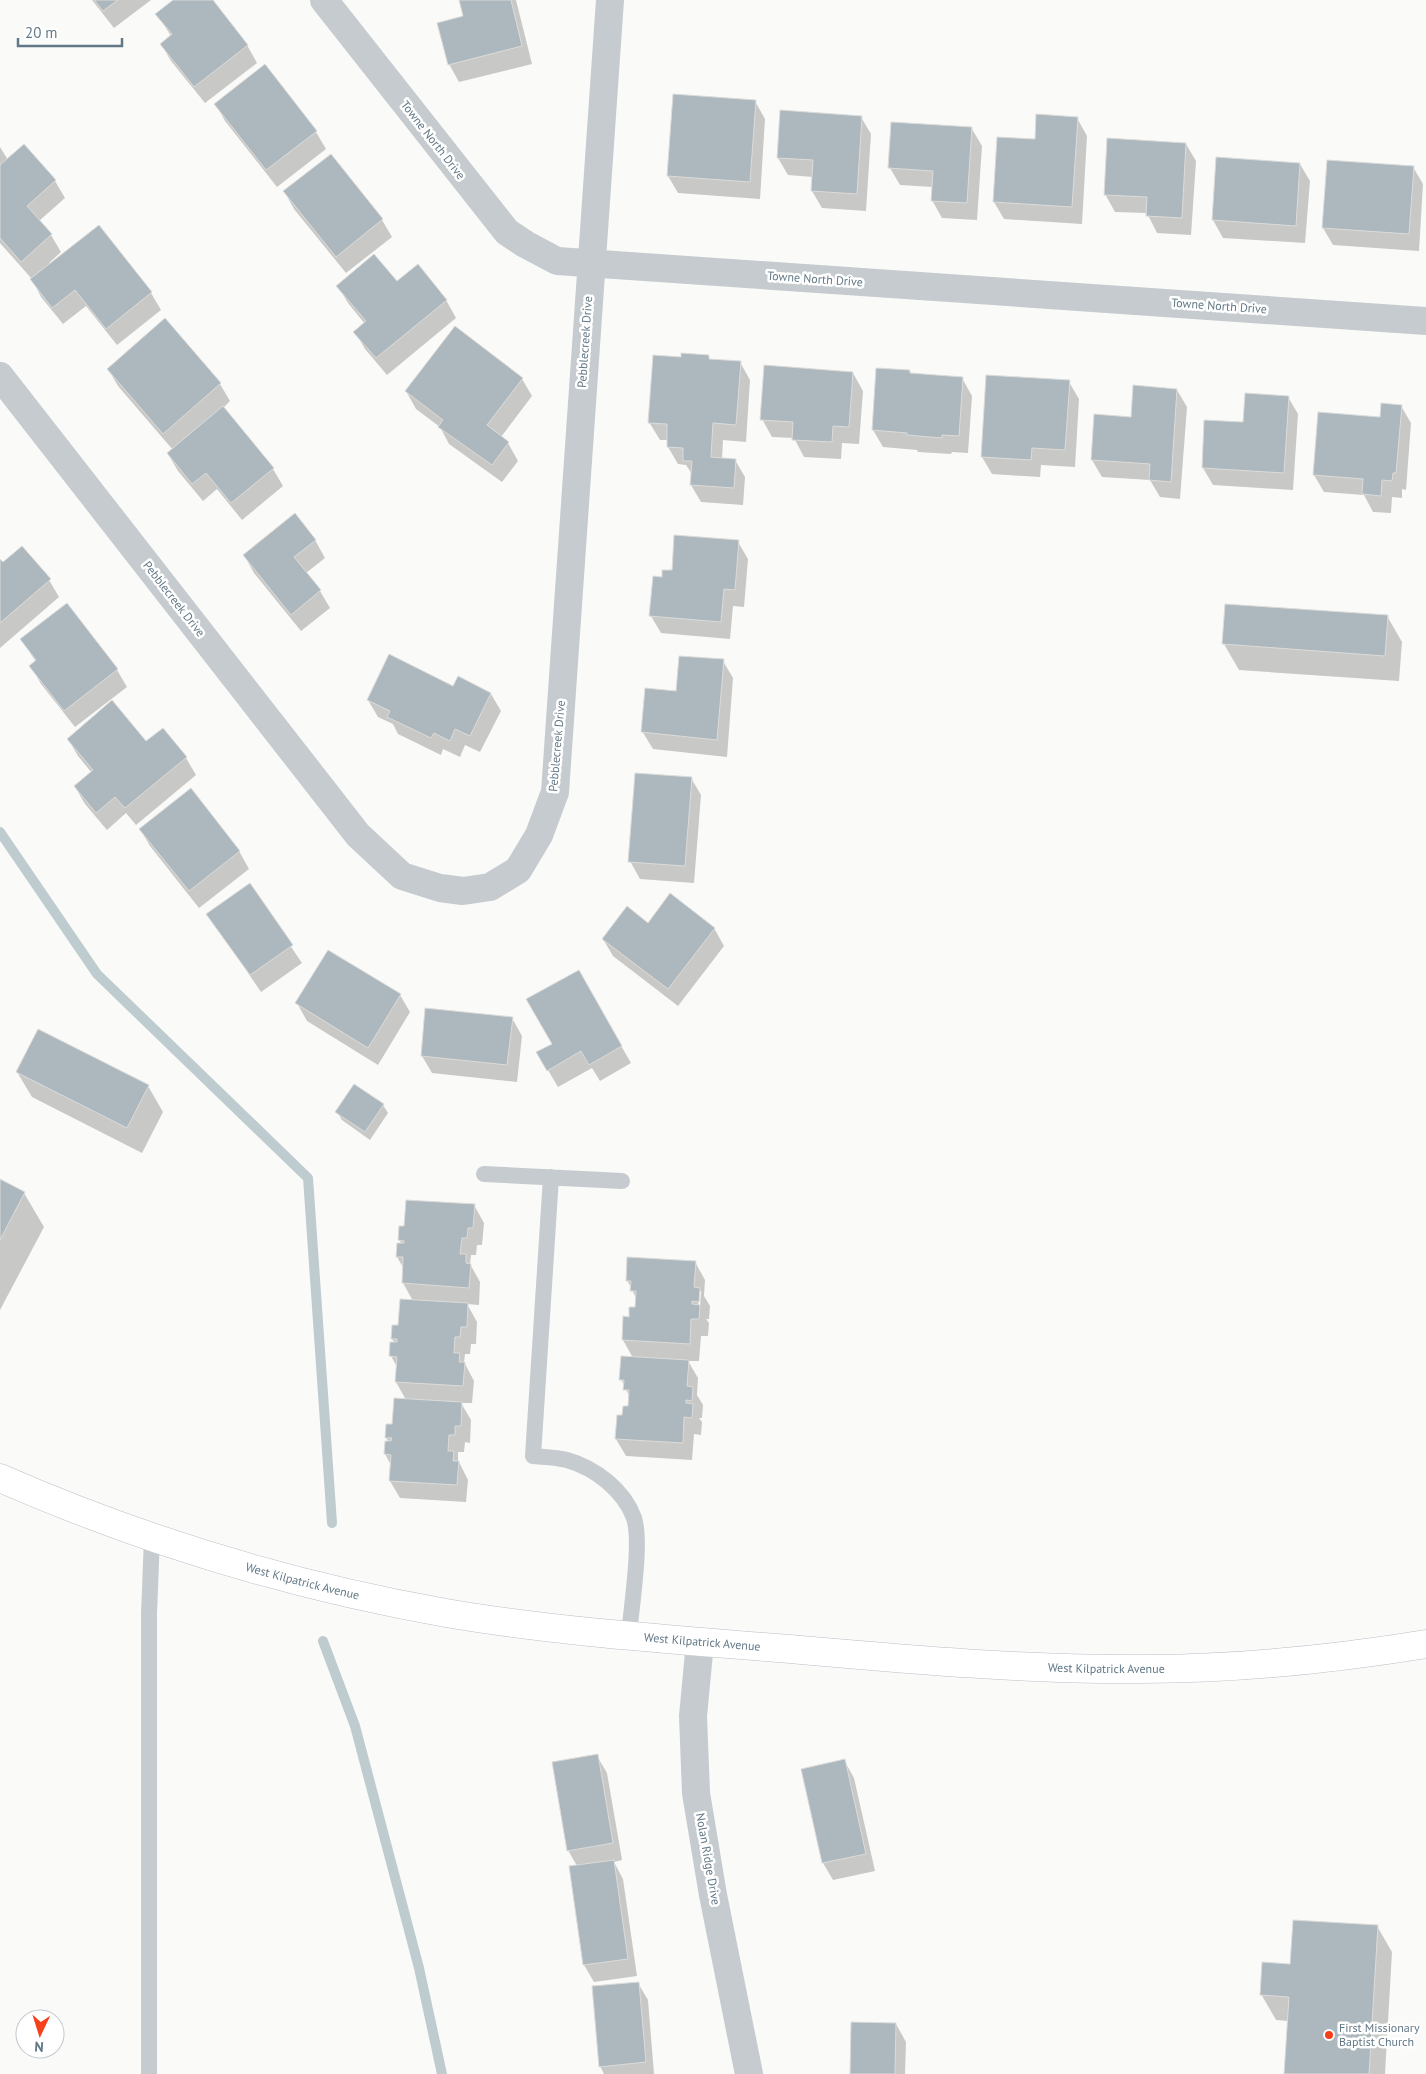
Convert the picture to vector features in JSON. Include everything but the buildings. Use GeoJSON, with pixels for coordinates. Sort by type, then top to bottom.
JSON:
{"type":"FeatureCollection","features":[{"type":"Feature","properties":{"kind":"main road","name":"West Kilpatrick Avenue"},"geometry":{"type":"LineString","coordinates":[[0,1478],[152,1537],[214,1558],[275,1575],[391,1602],[467,1616],[564,1630],[1025,1667],[1143,1670],[1249,1665],[1370,1653],[1426,1644]]}},
{"type":"Feature","properties":{"kind":"street","name":"Towne North Drive"},"geometry":{"type":"LineString","coordinates":[[324,0],[507,232],[557,261],[1426,321]]}},
{"type":"Feature","properties":{"kind":"street","name":"Pebblecreek Drive"},"geometry":{"type":"LineString","coordinates":[[0,376],[358,835],[402,876],[440,888],[463,891],[490,887],[518,870],[539,836],[555,792],[590,264],[610,0]]}},
{"type":"Feature","properties":{"kind":"street","name":"Nolan Ridge Drive"},"geometry":{"type":"LineString","coordinates":[[700,1642],[693,1716],[696,1793],[713,1895],[749,2074]]}},
{"type":"Feature","properties":{"kind":"lane"},"geometry":{"type":"LineString","coordinates":[[484,1174],[622,1181]]}},
{"type":"Feature","properties":{"kind":"lane"},"geometry":{"type":"LineString","coordinates":[[551,1177],[533,1456],[567,1460],[596,1473],[620,1492],[634,1518],[636,1538],[629,1636]]}},
{"type":"Feature","properties":{"kind":"lane"},"geometry":{"type":"LineString","coordinates":[[149,2074],[149,1614],[152,1537]]}},
{"type":"Feature","properties":{"kind":"waterway"},"geometry":{"type":"LineString","coordinates":[[0,832],[97,974],[308,1178],[332,1523]]}},
{"type":"Feature","properties":{"kind":"waterway"},"geometry":{"type":"LineString","coordinates":[[323,1641],[355,1726],[419,1968],[442,2074]]}},
{"type":"Feature","properties":{"kind":"place","name":"First Missionary Baptist Church"},"geometry":{"type":"Point","coordinates":[1329,2035]}}]}
